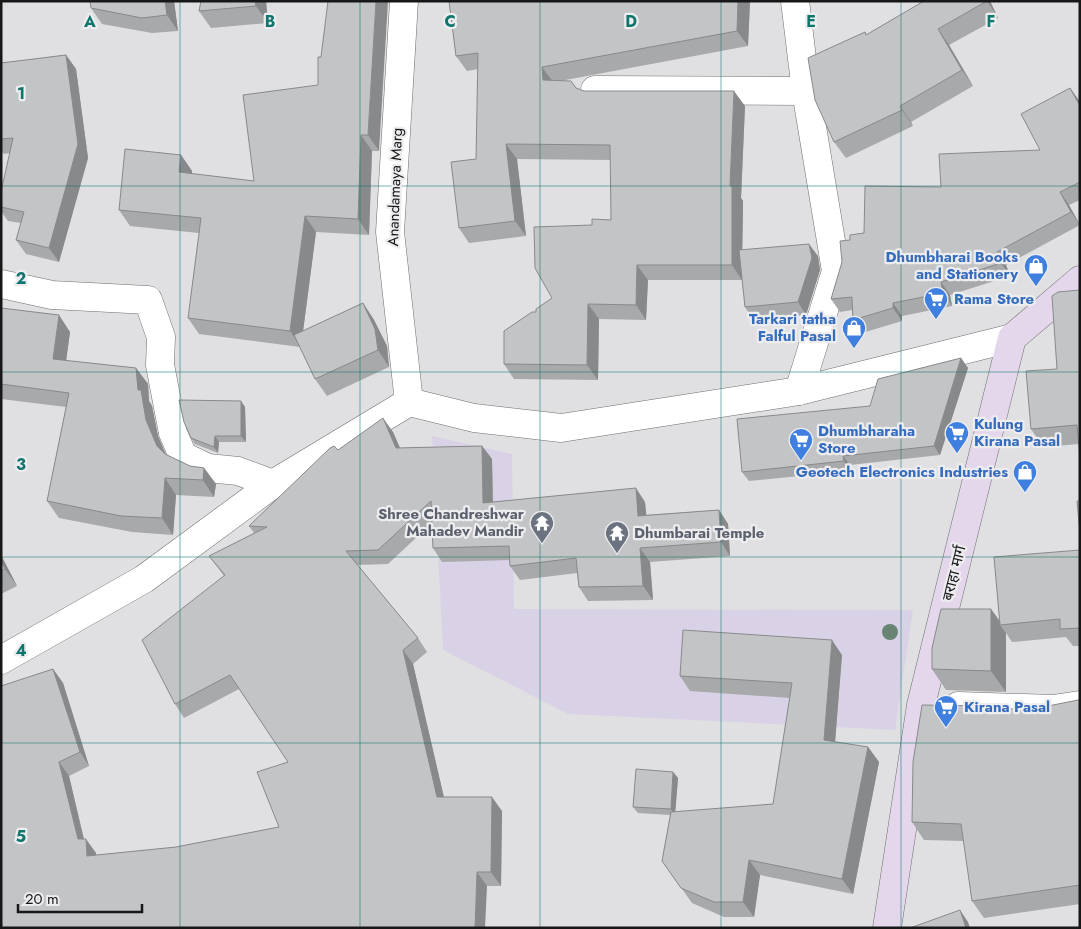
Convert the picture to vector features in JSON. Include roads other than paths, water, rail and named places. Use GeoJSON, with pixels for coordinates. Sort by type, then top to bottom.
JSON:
{"type":"FeatureCollection","features":[{"type":"Feature","properties":{"kind":"main road"},"geometry":{"type":"LineString","coordinates":[[1012,338],[1080,280]]}},
{"type":"Feature","properties":{"kind":"main road","name":"बराहा मार्ग"},"geometry":{"type":"LineString","coordinates":[[887,928],[922,705],[1012,338]]}},
{"type":"Feature","properties":{"kind":"street","name":"Anandamaya Marg"},"geometry":{"type":"LineString","coordinates":[[404,1],[390,232],[409,402]]}},
{"type":"Feature","properties":{"kind":"street"},"geometry":{"type":"LineString","coordinates":[[795,1],[806,91],[836,271],[799,392]]}},
{"type":"Feature","properties":{"kind":"street"},"geometry":{"type":"LineString","coordinates":[[595,90],[806,91]]}},
{"type":"Feature","properties":{"kind":"street"},"geometry":{"type":"LineString","coordinates":[[1,284],[52,296],[148,300],[161,337],[160,365],[172,433],[183,456],[208,468],[238,471],[273,484]]}},
{"type":"Feature","properties":{"kind":"street"},"geometry":{"type":"LineString","coordinates":[[1,660],[144,579],[273,484],[409,402],[474,418],[561,428],[799,392],[1012,338]]}},
{"type":"Feature","properties":{"kind":"street"},"geometry":{"type":"LineString","coordinates":[[922,705],[1053,709],[1080,705]]}},
{"type":"Feature","properties":{"kind":"place","name":"Dhumbharai Books and Stationery"},"geometry":{"type":"Point","coordinates":[1036,287]}},
{"type":"Feature","properties":{"kind":"place","name":"Rama Store"},"geometry":{"type":"Point","coordinates":[936,320]}},
{"type":"Feature","properties":{"kind":"place","name":"Tarkari tatha Falful Pasal"},"geometry":{"type":"Point","coordinates":[854,349]}},
{"type":"Feature","properties":{"kind":"place","name":"Kulung Kirana Pasal"},"geometry":{"type":"Point","coordinates":[957,454]}},
{"type":"Feature","properties":{"kind":"place","name":"Dhumbharaha Store"},"geometry":{"type":"Point","coordinates":[801,461]}},
{"type":"Feature","properties":{"kind":"place","name":"Geotech Electronics Industries"},"geometry":{"type":"Point","coordinates":[1025,493]}},
{"type":"Feature","properties":{"kind":"place","name":"Shree Chandreshwar Mahadev Mandir"},"geometry":{"type":"Point","coordinates":[542,544]}},
{"type":"Feature","properties":{"kind":"place","name":"Dhumbarai Temple"},"geometry":{"type":"Point","coordinates":[617,554]}},
{"type":"Feature","properties":{"kind":"place","name":"Kirana Pasal"},"geometry":{"type":"Point","coordinates":[946,728]}}]}
